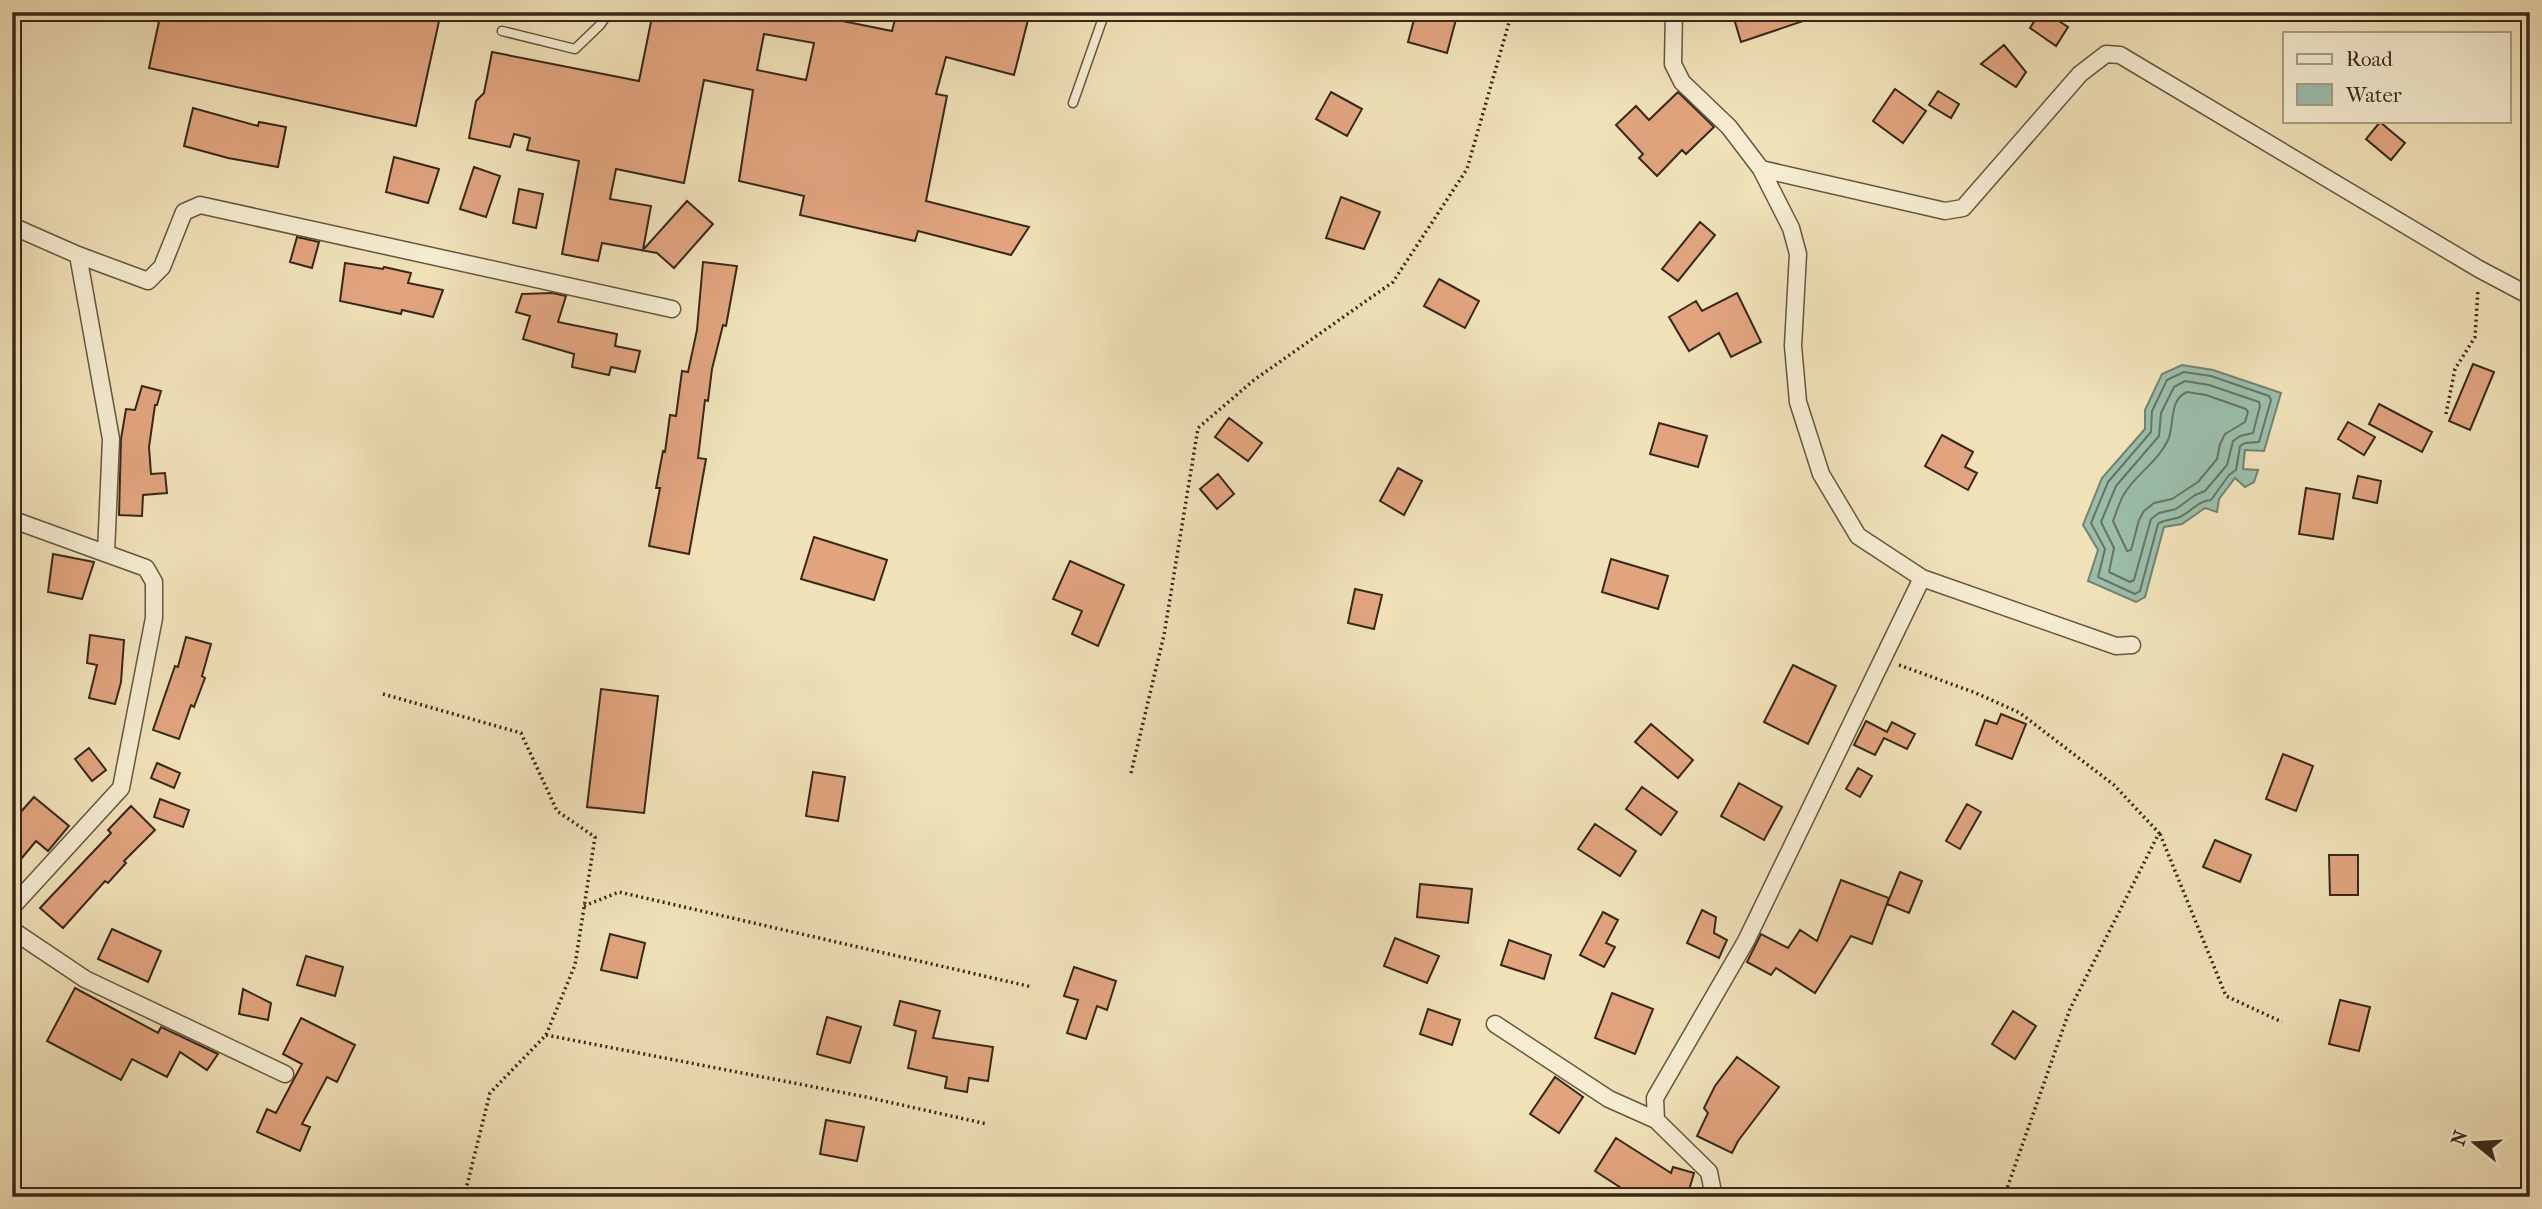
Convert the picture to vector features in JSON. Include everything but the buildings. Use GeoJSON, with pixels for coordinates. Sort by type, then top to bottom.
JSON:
{"type":"FeatureCollection","features":[{"type":"Feature","properties":{"kind":"street"},"geometry":{"type":"LineString","coordinates":[[1674,12],[1672,64],[1682,82],[1730,127],[1761,169],[1791,228],[1798,254],[1793,346],[1798,401],[1821,474],[1858,537],[1922,578],[2116,646],[2132,645]]}},
{"type":"Feature","properties":{"kind":"street"},"geometry":{"type":"LineString","coordinates":[[1761,169],[1945,211],[1963,208],[2080,74],[2106,54],[2120,55],[2479,269],[2530,296]]}},
{"type":"Feature","properties":{"kind":"street"},"geometry":{"type":"LineString","coordinates":[[12,226],[78,255],[148,281],[162,267],[184,212],[200,205],[672,309]]}},
{"type":"Feature","properties":{"kind":"street"},"geometry":{"type":"LineString","coordinates":[[78,255],[111,439],[106,553]]}},
{"type":"Feature","properties":{"kind":"street"},"geometry":{"type":"LineString","coordinates":[[12,907],[121,788],[154,618],[154,582],[146,568],[19,522]]}},
{"type":"Feature","properties":{"kind":"street"},"geometry":{"type":"LineString","coordinates":[[1656,1121],[1655,1098],[1746,941],[1922,578]]}},
{"type":"Feature","properties":{"kind":"street"},"geometry":{"type":"LineString","coordinates":[[12,930],[85,979],[285,1074]]}},
{"type":"Feature","properties":{"kind":"street"},"geometry":{"type":"LineString","coordinates":[[1495,1024],[1609,1099],[1656,1121],[1709,1172],[1714,1197]]}},
{"type":"Feature","properties":{"kind":"lane"},"geometry":{"type":"LineString","coordinates":[[502,31],[575,49],[600,25],[609,12]]}},
{"type":"Feature","properties":{"kind":"lane"},"geometry":{"type":"LineString","coordinates":[[1073,103],[1105,12]]}},
{"type":"Feature","properties":{"kind":"path"},"geometry":{"type":"LineString","coordinates":[[1131,773],[1164,635],[1198,428],[1254,380],[1393,282],[1467,169],[1511,12]]}},
{"type":"Feature","properties":{"kind":"path"},"geometry":{"type":"LineString","coordinates":[[2446,414],[2455,369],[2475,337],[2479,269]]}},
{"type":"Feature","properties":{"kind":"path"},"geometry":{"type":"LineString","coordinates":[[1884,660],[1976,693],[2020,713],[2114,785],[2160,833],[2226,996],[2282,1022]]}},
{"type":"Feature","properties":{"kind":"path"},"geometry":{"type":"LineString","coordinates":[[383,694],[522,733],[557,811],[596,836],[575,965],[546,1035],[490,1093],[464,1197]]}},
{"type":"Feature","properties":{"kind":"path"},"geometry":{"type":"LineString","coordinates":[[2004,1197],[2070,1009],[2160,833]]}},
{"type":"Feature","properties":{"kind":"path"},"geometry":{"type":"LineString","coordinates":[[584,906],[619,892],[1032,987]]}},
{"type":"Feature","properties":{"kind":"path"},"geometry":{"type":"LineString","coordinates":[[546,1035],[866,1097],[987,1124]]}},
{"type":"Feature","properties":{"kind":"water"},"geometry":{"type":"Polygon","coordinates":[[[2182,365],[2213,370],[2281,393],[2264,451],[2245,450],[2243,469],[2258,470],[2254,482],[2245,487],[2235,478],[2219,499],[2217,512],[2205,508],[2182,524],[2164,527],[2145,597],[2136,602],[2088,581],[2098,550],[2083,525],[2102,478],[2145,429],[2145,410],[2162,374],[2182,365]]]}}]}
